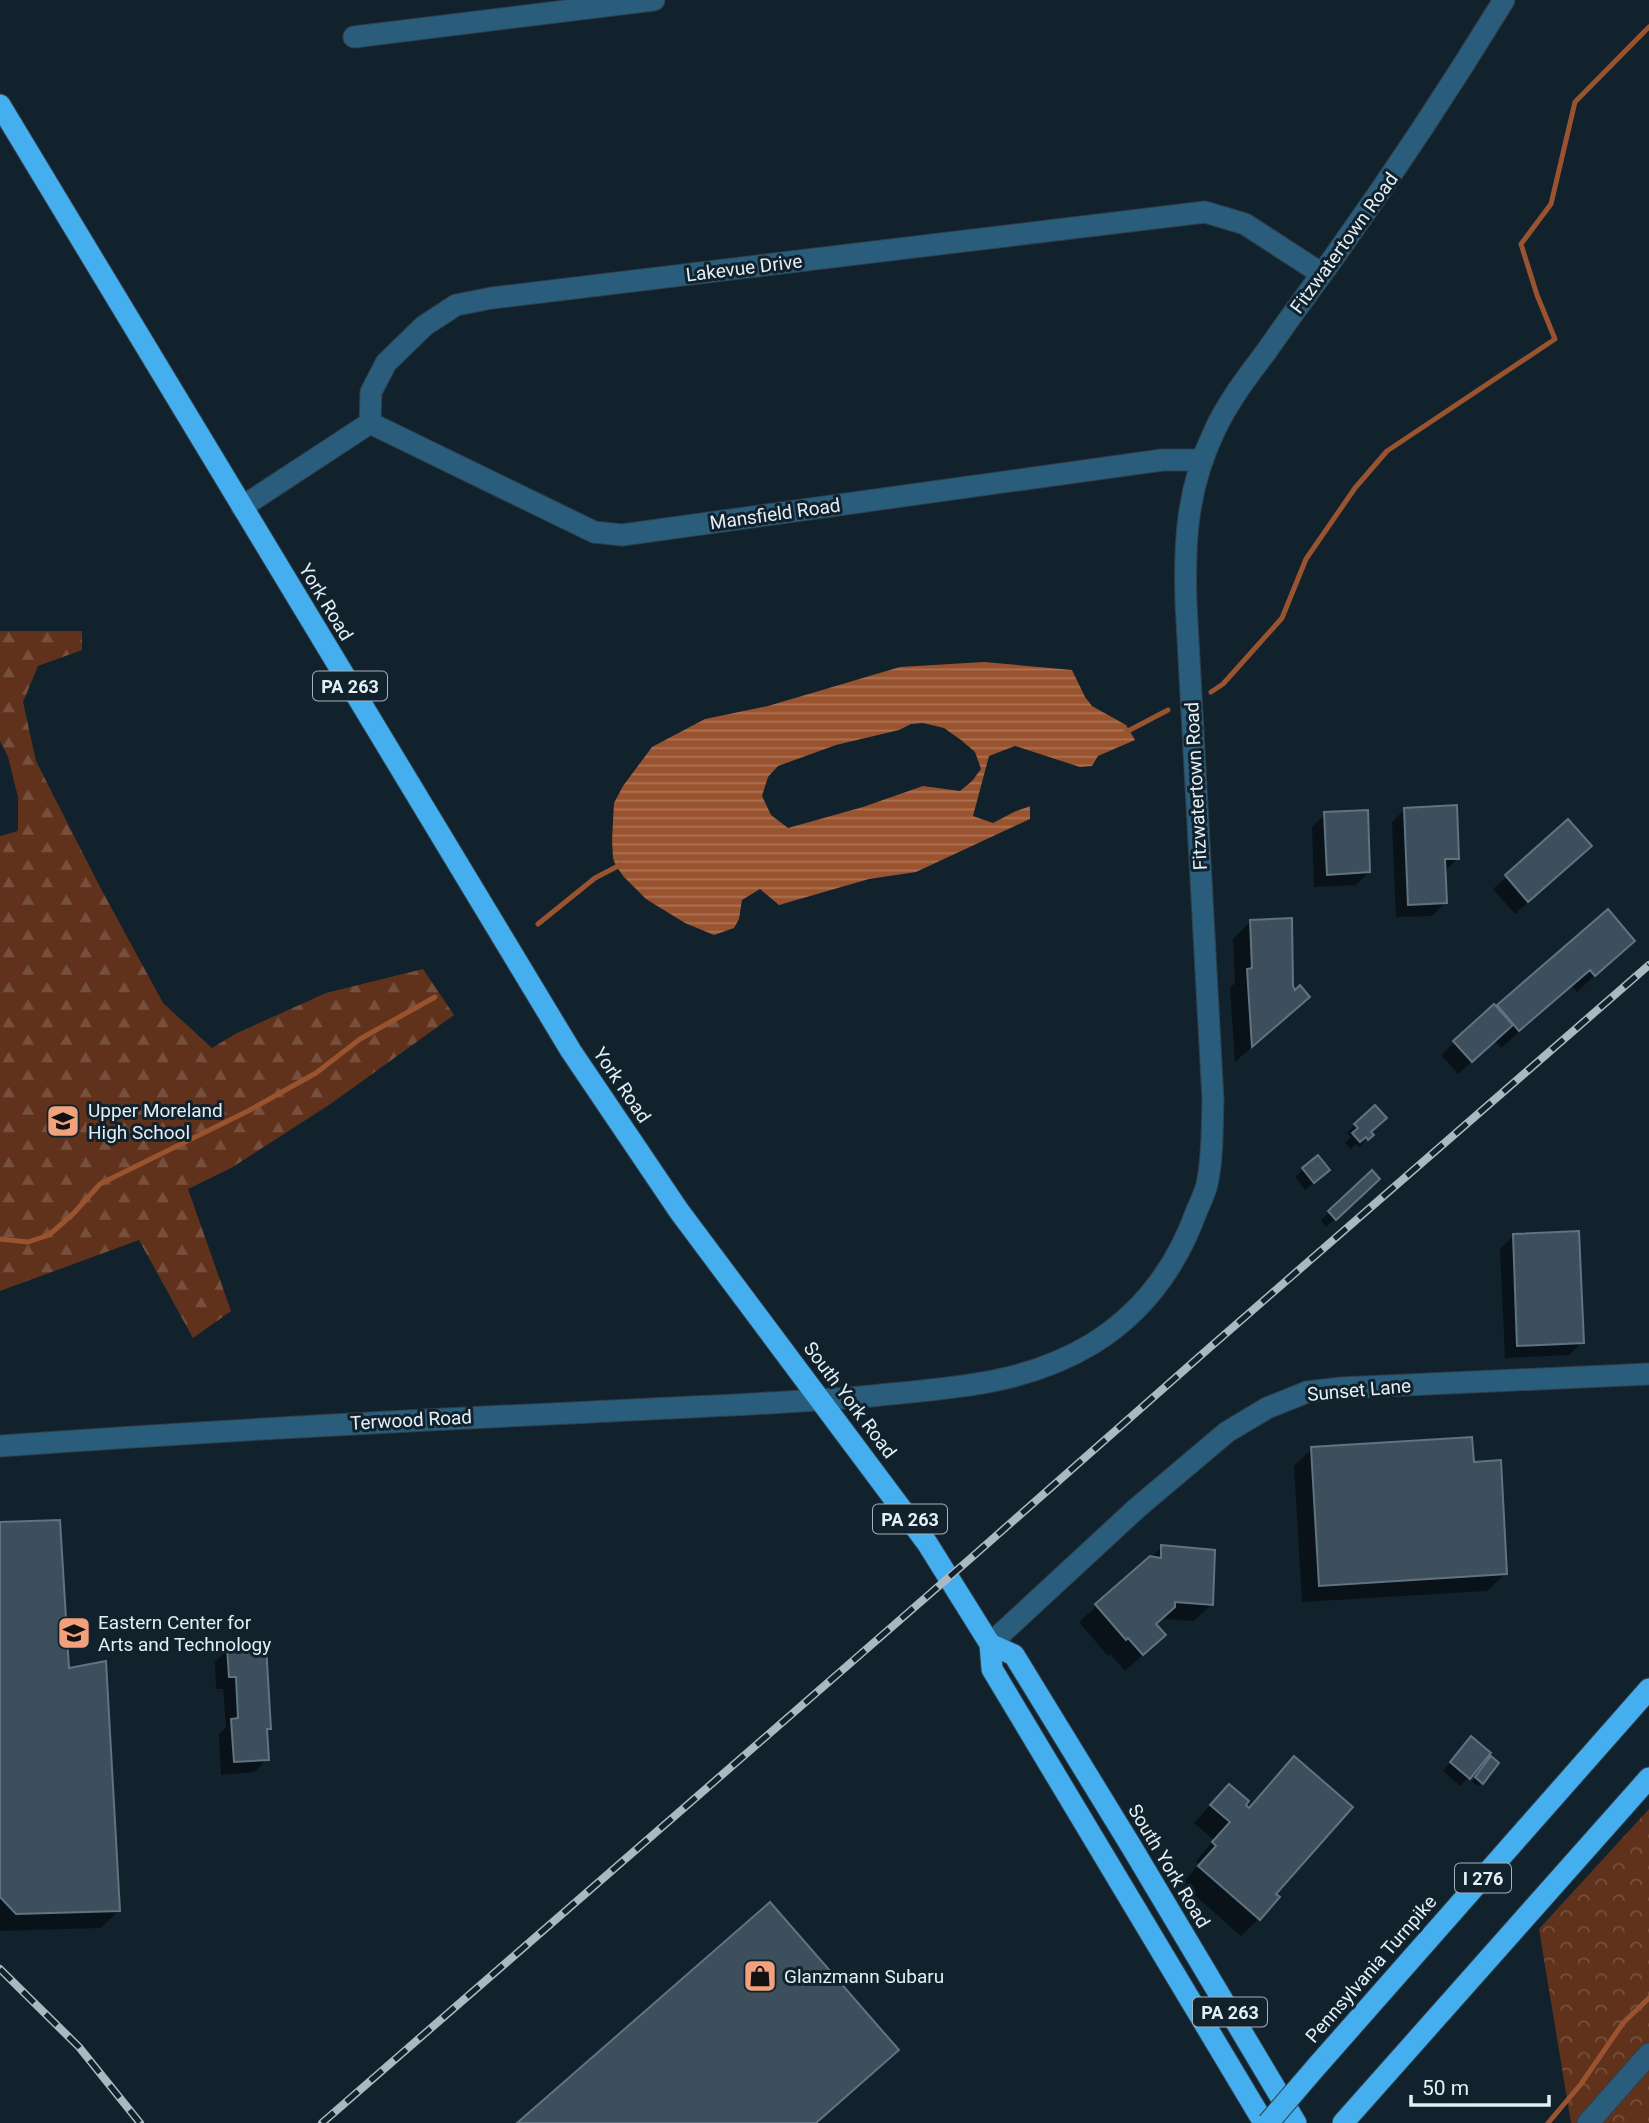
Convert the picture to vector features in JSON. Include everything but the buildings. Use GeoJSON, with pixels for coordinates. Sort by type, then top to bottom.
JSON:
{"type":"FeatureCollection","features":[{"type":"Feature","properties":{"kind":"highway","name":"York Road"},"geometry":{"type":"LineString","coordinates":[[0,105],[571,1051],[714,1258]]}},
{"type":"Feature","properties":{"kind":"highway","name":"South York Road"},"geometry":{"type":"LineString","coordinates":[[714,1258],[927,1543],[990,1644],[992,1669],[1237,2080],[1266,2123]]}},
{"type":"Feature","properties":{"kind":"highway","name":"South York Road"},"geometry":{"type":"LineString","coordinates":[[990,1644],[1014,1655],[1296,2123]]}},
{"type":"Feature","properties":{"kind":"highway","name":"Pennsylvania Turnpike"},"geometry":{"type":"LineString","coordinates":[[1266,2123],[1649,1689]]}},
{"type":"Feature","properties":{"kind":"highway","name":"I 276"},"geometry":{"type":"LineString","coordinates":[[1345,2121],[1649,1778]]}},
{"type":"Feature","properties":{"kind":"street"},"geometry":{"type":"LineString","coordinates":[[354,37],[654,0]]}},
{"type":"Feature","properties":{"kind":"street","name":"Fitzwatertown Road"},"geometry":{"type":"LineString","coordinates":[[822,1400],[975,1386],[1013,1378],[1054,1364],[1091,1345],[1125,1322],[1154,1291],[1172,1265],[1189,1232],[1207,1185],[1212,1146],[1213,1100],[1185,561],[1191,496],[1214,432],[1238,390],[1393,175],[1504,0]]}},
{"type":"Feature","properties":{"kind":"street","name":"Lakevue Drive"},"geometry":{"type":"LineString","coordinates":[[370,423],[371,391],[386,363],[424,326],[456,305],[492,298],[1205,212],[1245,224],[1322,274]]}},
{"type":"Feature","properties":{"kind":"street"},"geometry":{"type":"LineString","coordinates":[[242,507],[370,423]]}},
{"type":"Feature","properties":{"kind":"street","name":"Mansfield Road"},"geometry":{"type":"LineString","coordinates":[[370,423],[594,532],[622,535],[1162,460],[1203,460]]}},
{"type":"Feature","properties":{"kind":"street","name":"Sunset Lane"},"geometry":{"type":"LineString","coordinates":[[990,1644],[1137,1508],[1227,1432],[1267,1408],[1307,1392],[1341,1388],[1649,1374]]}},
{"type":"Feature","properties":{"kind":"street","name":"Terwood Road"},"geometry":{"type":"LineString","coordinates":[[0,1446],[332,1424],[822,1400]]}},
{"type":"Feature","properties":{"kind":"street"},"geometry":{"type":"LineString","coordinates":[[1588,2123],[1649,2054]]}},
{"type":"Feature","properties":{"kind":"green space"},"geometry":{"type":"Polygon","coordinates":[[[0,631],[82,631],[82,650],[38,666],[23,702],[36,761],[163,1003],[212,1048],[237,1033],[326,993],[423,969],[454,1015],[329,1105],[231,1168],[188,1189],[231,1311],[193,1338],[139,1240],[0,1291],[0,836],[18,831],[18,797],[8,757],[0,741],[0,631]]]}},
{"type":"Feature","properties":{"kind":"green space"},"geometry":{"type":"Polygon","coordinates":[[[1649,1809],[1649,2123],[1571,2123],[1539,1929],[1649,1809]]]}},
{"type":"Feature","properties":{"kind":"shaded area"},"geometry":{"type":"Polygon","coordinates":[[[984,662],[1072,670],[1092,706],[1126,725],[1135,740],[1098,756],[1092,766],[1080,767],[1015,746],[989,756],[973,816],[993,823],[1030,806],[1030,819],[916,872],[869,879],[779,905],[760,889],[742,900],[739,919],[734,928],[714,935],[685,923],[646,899],[624,877],[613,858],[614,803],[652,747],[705,719],[768,706],[900,667],[984,662]],[[923,723],[911,724],[899,730],[836,745],[778,766],[768,777],[762,796],[771,815],[788,828],[863,807],[923,786],[960,791],[981,769],[975,752],[944,728],[923,723]]]}},
{"type":"Feature","properties":{"kind":"waterway"},"geometry":{"type":"LineString","coordinates":[[1211,692],[1223,684],[1282,618],[1306,559],[1355,488],[1387,451],[1555,339],[1537,295],[1521,244],[1551,204],[1575,102],[1649,27]]}},
{"type":"Feature","properties":{"kind":"waterway"},"geometry":{"type":"LineString","coordinates":[[1126,732],[1168,710]]}},
{"type":"Feature","properties":{"kind":"waterway"},"geometry":{"type":"LineString","coordinates":[[538,924],[595,878],[620,865]]}},
{"type":"Feature","properties":{"kind":"waterway"},"geometry":{"type":"LineString","coordinates":[[0,1239],[28,1242],[49,1235],[74,1213],[100,1184],[248,1111],[316,1073],[360,1039],[435,997]]}},
{"type":"Feature","properties":{"kind":"waterway"},"geometry":{"type":"LineString","coordinates":[[1548,2123],[1581,2084],[1623,2023],[1649,1998]]}},
{"type":"Feature","properties":{"kind":"railway"},"geometry":{"type":"LineString","coordinates":[[322,2123],[1649,965]]}},
{"type":"Feature","properties":{"kind":"railway"},"geometry":{"type":"LineString","coordinates":[[0,1969],[79,2047],[140,2123]]}},
{"type":"Feature","properties":{"kind":"place","name":"Upper Moreland High School"},"geometry":{"type":"Point","coordinates":[63,1121]}},
{"type":"Feature","properties":{"kind":"place","name":"Eastern Center for Arts and Technology"},"geometry":{"type":"Point","coordinates":[74,1633]}},
{"type":"Feature","properties":{"kind":"place","name":"Glanzmann Subaru"},"geometry":{"type":"Point","coordinates":[760,1976]}}]}
